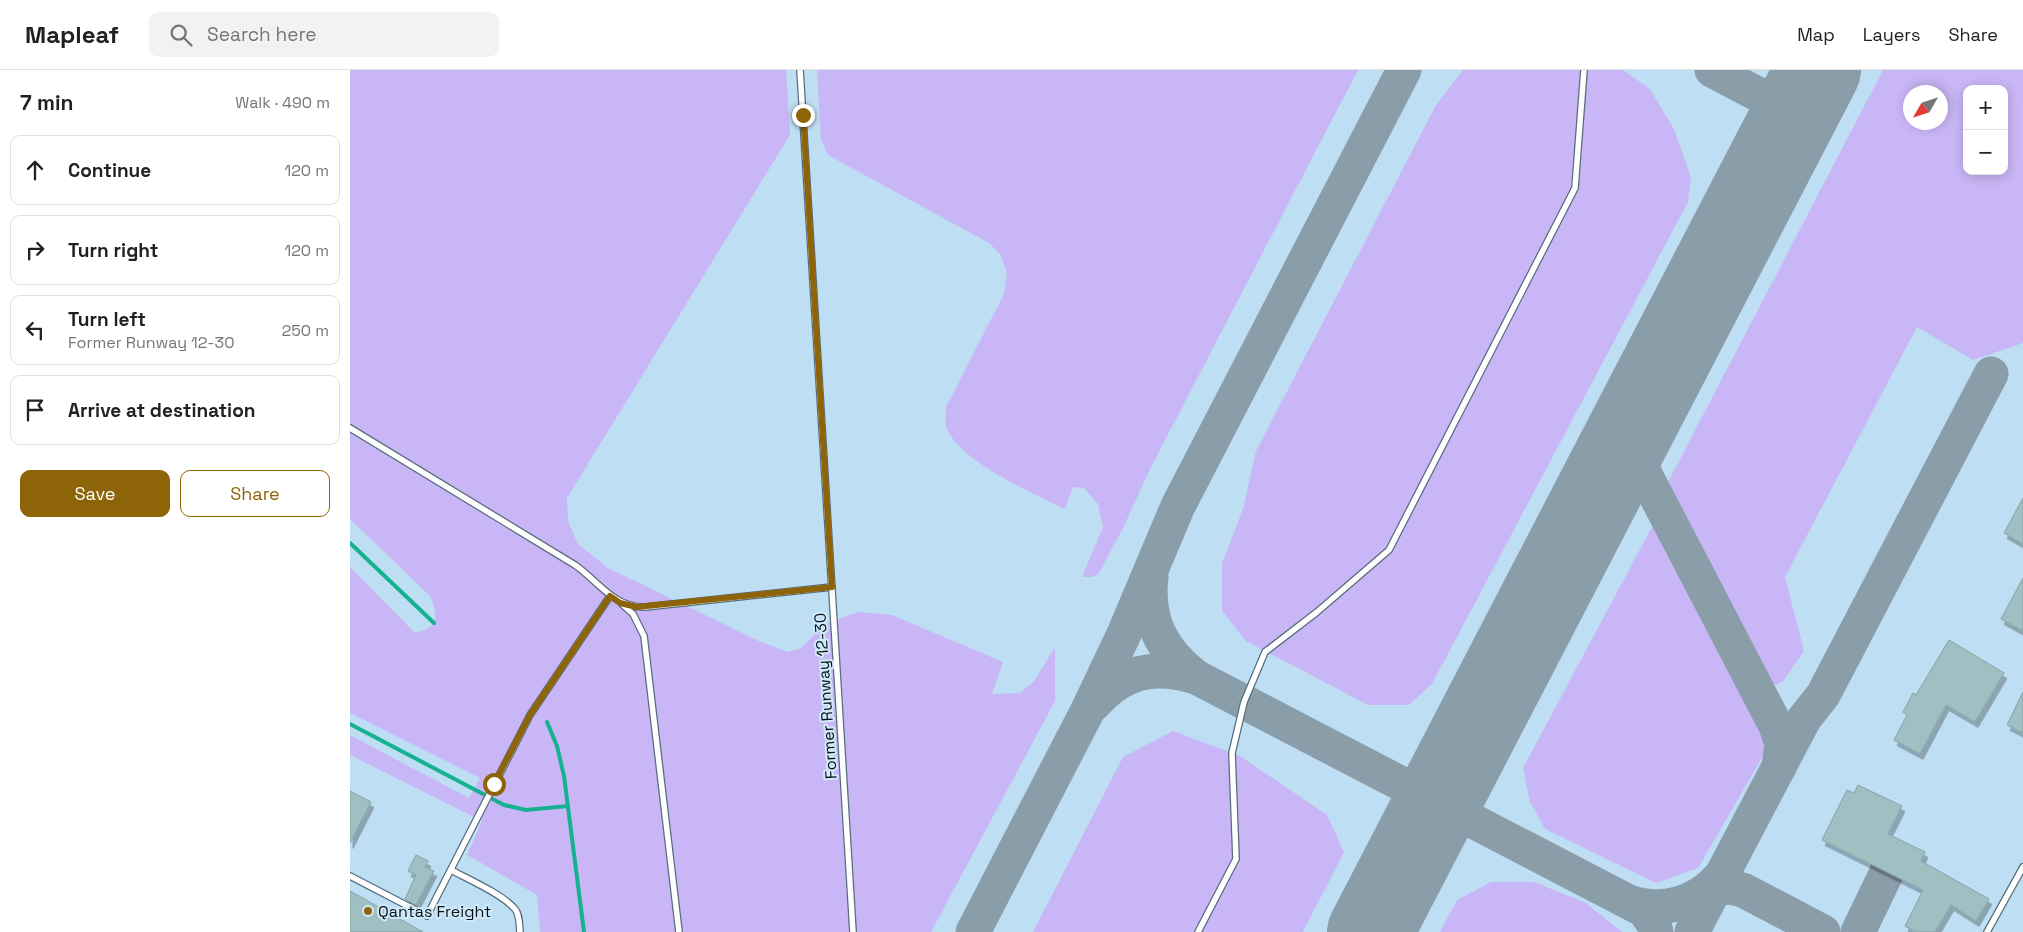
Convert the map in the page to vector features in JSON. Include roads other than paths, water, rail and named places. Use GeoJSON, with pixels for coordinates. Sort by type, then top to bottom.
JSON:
{"type":"FeatureCollection","features":[{"type":"Feature","properties":{"kind":"lane","name":"Former Runway 12-30"},"geometry":{"type":"LineString","coordinates":[[800,70],[853,932]]}},
{"type":"Feature","properties":{"kind":"lane"},"geometry":{"type":"LineString","coordinates":[[1198,932],[1236,859],[1232,753],[1244,702],[1265,652],[1317,612],[1389,550],[1575,188],[1584,70]]}},
{"type":"Feature","properties":{"kind":"lane"},"geometry":{"type":"LineString","coordinates":[[350,428],[575,565],[633,614],[644,636],[679,932]]}},
{"type":"Feature","properties":{"kind":"lane"},"geometry":{"type":"LineString","coordinates":[[620,603],[637,607],[832,587]]}},
{"type":"Feature","properties":{"kind":"lane"},"geometry":{"type":"LineString","coordinates":[[350,876],[427,916],[530,715],[610,596]]}},
{"type":"Feature","properties":{"kind":"lane"},"geometry":{"type":"LineString","coordinates":[[1988,932],[2023,867]]}},
{"type":"Feature","properties":{"kind":"lane"},"geometry":{"type":"LineString","coordinates":[[451,870],[484,887],[516,910],[519,917],[520,932]]}},
{"type":"Feature","properties":{"kind":"waterway"},"geometry":{"type":"LineString","coordinates":[[350,543],[434,623]]}},
{"type":"Feature","properties":{"kind":"waterway"},"geometry":{"type":"LineString","coordinates":[[547,722],[557,746],[564,776],[584,932]]}},
{"type":"Feature","properties":{"kind":"waterway"},"geometry":{"type":"LineString","coordinates":[[350,724],[504,805],[526,810],[568,806]]}},
{"type":"Feature","properties":{"kind":"place","name":"Qantas Freight"},"geometry":{"type":"Point","coordinates":[368,911]}}]}
